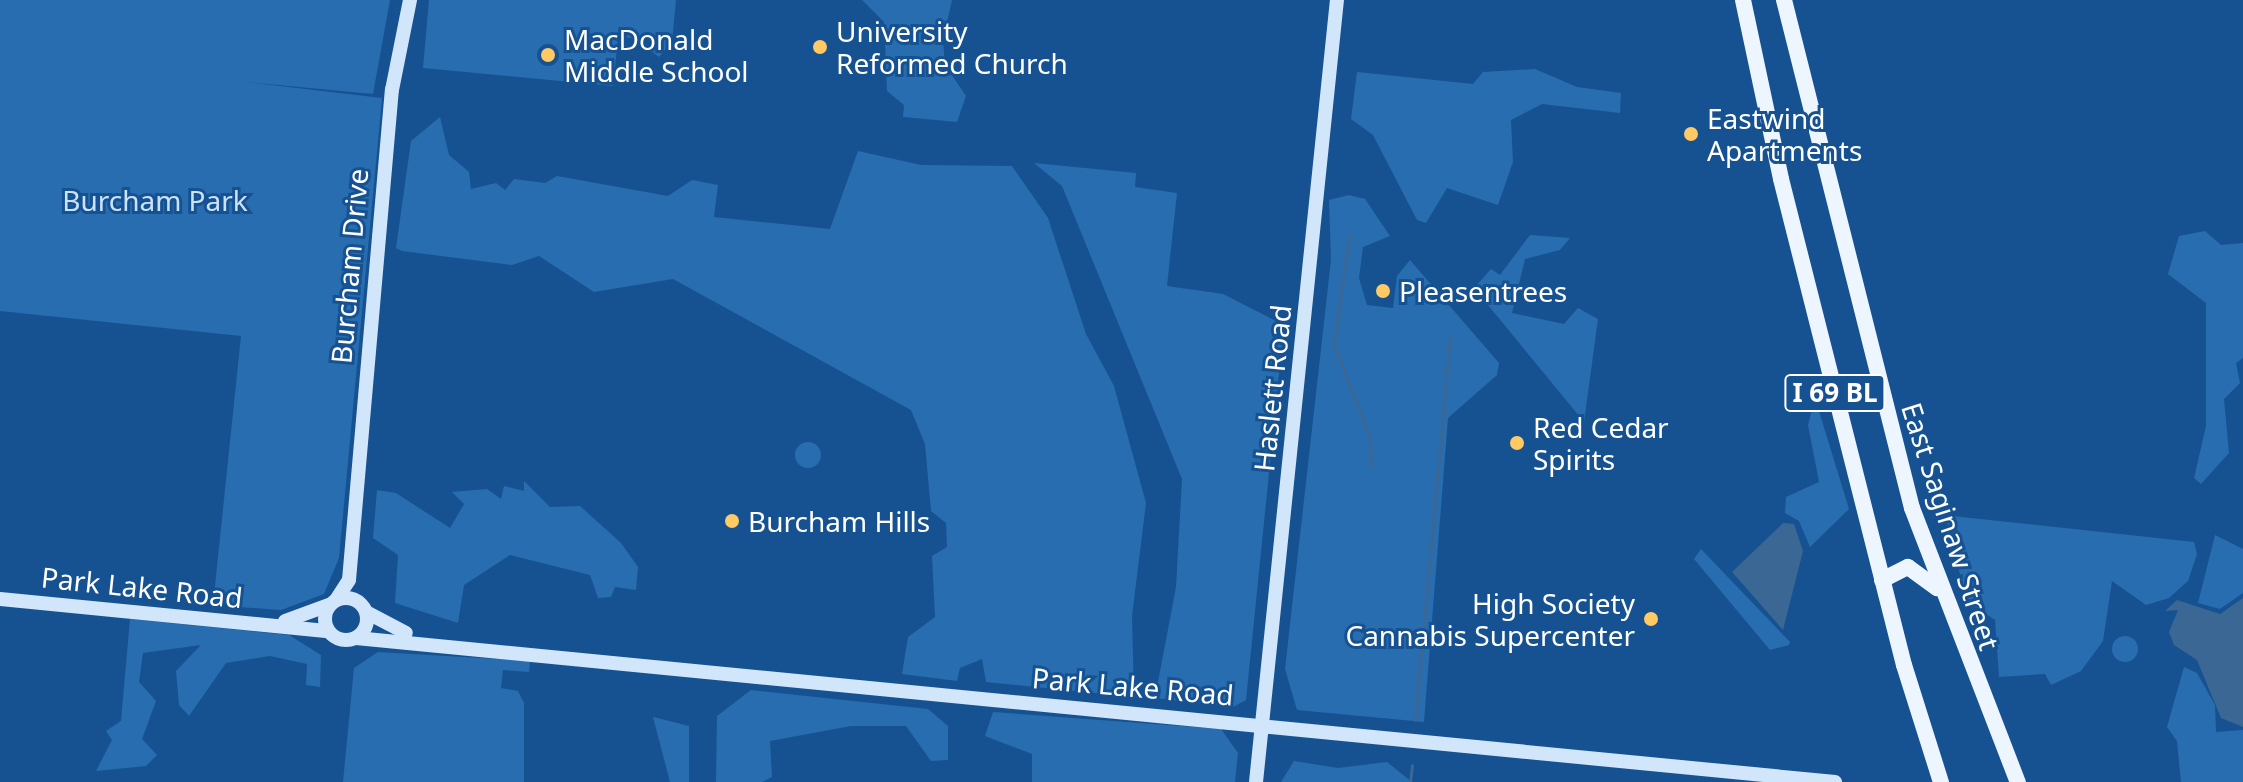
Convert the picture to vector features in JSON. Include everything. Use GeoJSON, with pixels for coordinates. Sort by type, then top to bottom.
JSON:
{"type":"FeatureCollection","features":[{"type":"Feature","properties":{"kind":"main road","name":"I 69 BL"},"geometry":{"type":"LineString","coordinates":[[1743,0],[1882,580],[1941,782]]}},
{"type":"Feature","properties":{"kind":"main road","name":"East Saginaw Street"},"geometry":{"type":"LineString","coordinates":[[1784,0],[1938,589],[2018,782]]}},
{"type":"Feature","properties":{"kind":"main road"},"geometry":{"type":"LineString","coordinates":[[1882,580],[1908,567],[1938,589]]}},
{"type":"Feature","properties":{"kind":"street","name":"Burcham Drive"},"geometry":{"type":"LineString","coordinates":[[333,603],[347,587],[392,90],[410,0]]}},
{"type":"Feature","properties":{"kind":"street","name":"Haslett Road"},"geometry":{"type":"LineString","coordinates":[[1256,782],[1337,0]]}},
{"type":"Feature","properties":{"kind":"street","name":"Burcham Drive"},"geometry":{"type":"LineString","coordinates":[[352,539],[365,610]]}},
{"type":"Feature","properties":{"kind":"street"},"geometry":{"type":"LineString","coordinates":[[350,598],[365,610],[356,638],[341,640],[328,631],[333,603],[350,598]]}},
{"type":"Feature","properties":{"kind":"street","name":"Park Lake Road"},"geometry":{"type":"LineString","coordinates":[[0,599],[328,631]]}},
{"type":"Feature","properties":{"kind":"street","name":"Park Lake Road"},"geometry":{"type":"LineString","coordinates":[[279,624],[333,603]]}},
{"type":"Feature","properties":{"kind":"street","name":"Park Lake Road"},"geometry":{"type":"LineString","coordinates":[[365,610],[426,639]]}},
{"type":"Feature","properties":{"kind":"street","name":"Park Lake Road"},"geometry":{"type":"LineString","coordinates":[[356,638],[426,639],[1835,782]]}},
{"type":"Feature","properties":{"kind":"green space","name":"Burcham Park"},"geometry":{"type":"Polygon","coordinates":[[[0,0],[390,0],[373,94],[236,81],[382,98],[339,558],[324,594],[281,610],[213,605],[241,336],[0,311],[0,0]]]}},
{"type":"Feature","properties":{"kind":"green space","name":"MacDonald Middle School"},"geometry":{"type":"Polygon","coordinates":[[[429,0],[676,0],[672,42],[659,57],[648,49],[651,37],[618,38],[613,86],[423,68],[429,0]]]}},
{"type":"Feature","properties":{"kind":"green space"},"geometry":{"type":"Polygon","coordinates":[[[862,0],[952,0],[943,40],[945,65],[966,96],[957,122],[903,117],[904,105],[887,91],[884,22],[862,0]]]}},
{"type":"Feature","properties":{"kind":"green space"},"geometry":{"type":"Polygon","coordinates":[[[1535,69],[1577,87],[1621,93],[1620,113],[1542,104],[1511,120],[1513,162],[1498,205],[1447,188],[1426,223],[1417,220],[1373,135],[1351,119],[1357,72],[1473,84],[1483,72],[1535,69]]]}},
{"type":"Feature","properties":{"kind":"green space"},"geometry":{"type":"Polygon","coordinates":[[[440,117],[449,155],[469,172],[471,189],[496,183],[505,190],[514,179],[545,183],[557,176],[668,196],[692,180],[718,185],[714,217],[830,229],[858,151],[921,165],[1012,166],[1048,218],[1086,334],[1114,386],[1146,503],[1132,616],[1134,697],[986,682],[982,659],[960,668],[957,681],[902,674],[908,637],[935,617],[932,556],[947,547],[946,523],[931,511],[925,444],[911,410],[673,279],[594,292],[539,256],[512,265],[396,248],[411,141],[440,117]]]}},
{"type":"Feature","properties":{"kind":"green space"},"geometry":{"type":"Polygon","coordinates":[[[1034,163],[1136,173],[1135,187],[1177,193],[1167,286],[1223,294],[1284,325],[1246,700],[1233,707],[1155,698],[1176,587],[1182,479],[1062,186],[1034,163]]]}},
{"type":"Feature","properties":{"kind":"green space"},"geometry":{"type":"Polygon","coordinates":[[[1349,195],[1365,199],[1390,236],[1363,247],[1359,278],[1367,305],[1393,308],[1397,276],[1410,260],[1499,363],[1497,375],[1448,418],[1424,722],[1297,710],[1285,669],[1331,260],[1329,200],[1349,195]]]}},
{"type":"Feature","properties":{"kind":"green space"},"geometry":{"type":"Polygon","coordinates":[[[2205,231],[2221,245],[2243,243],[2243,358],[2236,363],[2240,383],[2224,399],[2229,453],[2201,484],[2194,478],[2206,426],[2206,303],[2168,274],[2179,236],[2205,231]]]}},
{"type":"Feature","properties":{"kind":"green space"},"geometry":{"type":"Polygon","coordinates":[[[1530,235],[1570,238],[1560,250],[1525,259],[1512,313],[1564,324],[1578,308],[1598,319],[1584,422],[1474,288],[1491,269],[1500,275],[1530,235]]]}},
{"type":"Feature","properties":{"kind":"green space"},"geometry":{"type":"Polygon","coordinates":[[[1815,398],[1849,509],[1810,547],[1799,521],[1785,513],[1786,497],[1819,482],[1808,425],[1815,398]]]}},
{"type":"Feature","properties":{"kind":"green space"},"geometry":{"type":"Polygon","coordinates":[[[808,442],[817,446],[821,455],[817,464],[808,468],[799,464],[795,455],[799,446],[808,442]]]}},
{"type":"Feature","properties":{"kind":"green space"},"geometry":{"type":"Polygon","coordinates":[[[524,481],[550,507],[580,506],[621,543],[638,567],[636,590],[615,587],[611,597],[598,598],[590,575],[510,555],[464,585],[458,623],[395,603],[398,555],[373,538],[377,490],[396,493],[450,528],[464,504],[452,492],[487,489],[501,499],[504,486],[524,491],[524,481]]]}},
{"type":"Feature","properties":{"kind":"green space"},"geometry":{"type":"Polygon","coordinates":[[[1952,516],[2194,542],[2197,554],[2188,581],[2169,598],[2146,605],[2112,581],[2103,641],[2081,671],[2051,685],[2045,674],[1999,677],[1995,620],[1967,602],[1947,523],[1952,516]]]}},
{"type":"Feature","properties":{"kind":"green space"},"geometry":{"type":"Polygon","coordinates":[[[2215,535],[2243,549],[2243,593],[2220,609],[2198,603],[2215,535]]]}},
{"type":"Feature","properties":{"kind":"green space"},"geometry":{"type":"Polygon","coordinates":[[[1701,549],[1790,642],[1789,645],[1770,650],[1694,559],[1701,549]]]}},
{"type":"Feature","properties":{"kind":"green space"},"geometry":{"type":"Polygon","coordinates":[[[130,619],[289,635],[321,655],[320,687],[306,685],[307,664],[270,656],[226,663],[189,716],[179,705],[176,671],[201,645],[143,653],[139,682],[156,701],[142,739],[157,755],[146,766],[96,771],[112,740],[106,731],[121,721],[130,619]]]}},
{"type":"Feature","properties":{"kind":"green space"},"geometry":{"type":"Polygon","coordinates":[[[2125,636],[2134,640],[2138,649],[2134,658],[2125,662],[2116,658],[2112,649],[2116,640],[2125,636]]]}},
{"type":"Feature","properties":{"kind":"green space"},"geometry":{"type":"Polygon","coordinates":[[[378,652],[530,661],[529,672],[503,670],[501,688],[518,691],[524,703],[524,782],[343,782],[354,668],[378,652]]]}},
{"type":"Feature","properties":{"kind":"green space"},"geometry":{"type":"Polygon","coordinates":[[[2184,667],[2197,673],[2215,705],[2216,732],[2243,730],[2243,782],[2181,782],[2177,741],[2167,727],[2184,667]]]}},
{"type":"Feature","properties":{"kind":"green space"},"geometry":{"type":"Polygon","coordinates":[[[751,690],[928,709],[948,726],[948,760],[931,761],[906,726],[851,726],[770,741],[772,777],[762,782],[716,782],[717,716],[751,690]]]}},
{"type":"Feature","properties":{"kind":"green space"},"geometry":{"type":"Polygon","coordinates":[[[993,712],[1221,729],[1238,753],[1235,782],[1032,782],[1032,754],[985,736],[993,712]]]}},
{"type":"Feature","properties":{"kind":"green space"},"geometry":{"type":"Polygon","coordinates":[[[653,717],[689,726],[689,782],[670,782],[653,717]]]}},
{"type":"Feature","properties":{"kind":"green space"},"geometry":{"type":"Polygon","coordinates":[[[1294,761],[1338,768],[1387,762],[1412,782],[1281,782],[1294,761]]]}},
{"type":"Feature","properties":{"kind":"shaded area"},"geometry":{"type":"Polygon","coordinates":[[[1783,523],[1794,524],[1803,551],[1783,630],[1732,572],[1783,523]]]}},
{"type":"Feature","properties":{"kind":"shaded area"},"geometry":{"type":"Polygon","coordinates":[[[2243,598],[2243,727],[2221,718],[2197,660],[2174,645],[2169,632],[2178,610],[2165,611],[2177,600],[2220,614],[2243,598]]]}},
{"type":"Feature","properties":{"kind":"waterway"},"geometry":{"type":"LineString","coordinates":[[1349,235],[1334,345],[1370,438],[1371,465]]}},
{"type":"Feature","properties":{"kind":"waterway"},"geometry":{"type":"LineString","coordinates":[[1415,720],[1450,336]]}},
{"type":"Feature","properties":{"kind":"waterway"},"geometry":{"type":"LineString","coordinates":[[1410,782],[1412,765]]}},
{"type":"Feature","properties":{"kind":"place","name":"University Reformed Church"},"geometry":{"type":"Point","coordinates":[820,47]}},
{"type":"Feature","properties":{"kind":"place","name":"MacDonald Middle School"},"geometry":{"type":"Point","coordinates":[548,55]}},
{"type":"Feature","properties":{"kind":"place","name":"Eastwind Apartments"},"geometry":{"type":"Point","coordinates":[1691,134]}},
{"type":"Feature","properties":{"kind":"place","name":"Pleasentrees"},"geometry":{"type":"Point","coordinates":[1383,291]}},
{"type":"Feature","properties":{"kind":"place","name":"Red Cedar Spirits"},"geometry":{"type":"Point","coordinates":[1517,443]}},
{"type":"Feature","properties":{"kind":"place","name":"Burcham Hills"},"geometry":{"type":"Point","coordinates":[732,521]}},
{"type":"Feature","properties":{"kind":"place","name":"High Society Cannabis Supercenter"},"geometry":{"type":"Point","coordinates":[1651,619]}}]}
